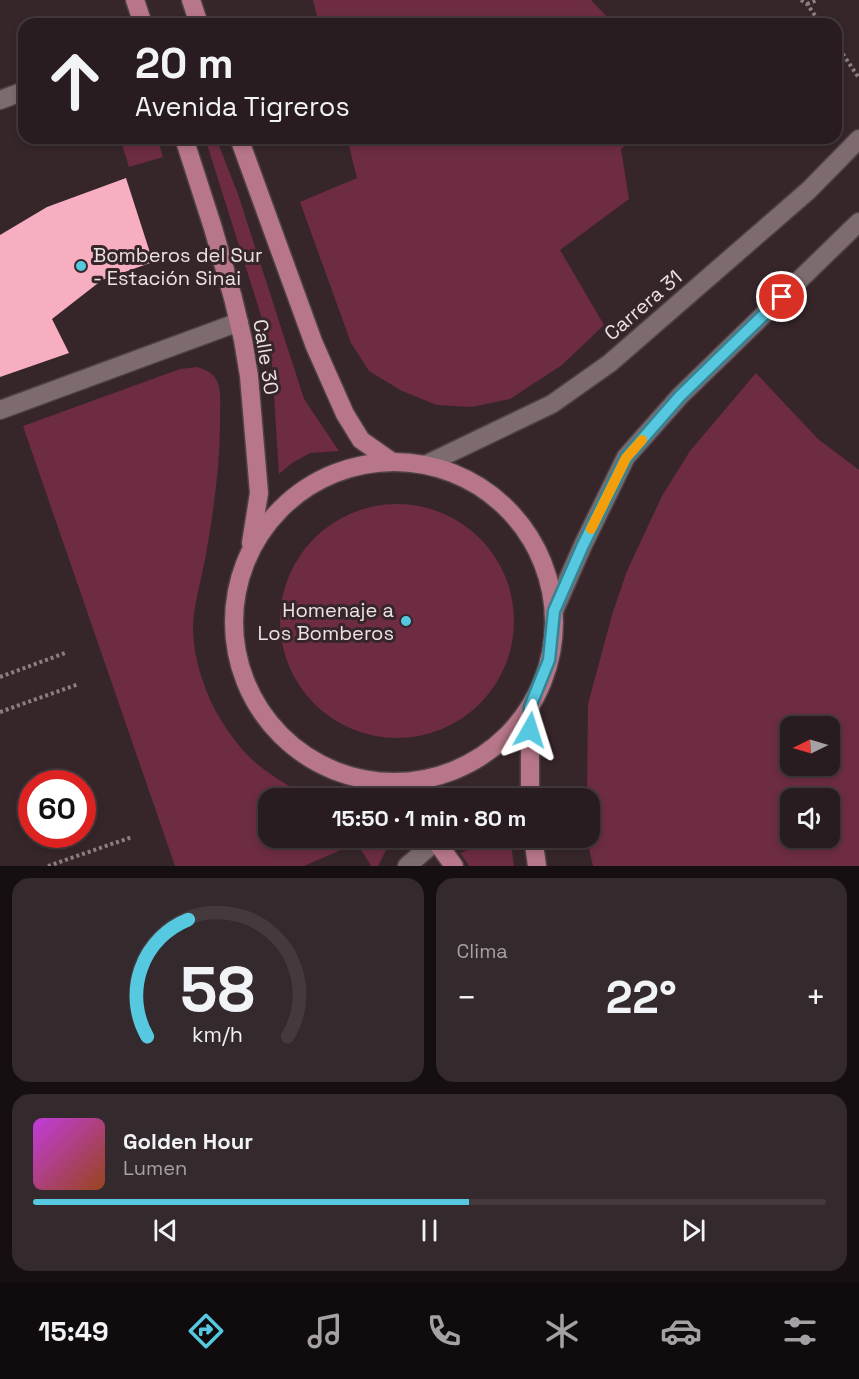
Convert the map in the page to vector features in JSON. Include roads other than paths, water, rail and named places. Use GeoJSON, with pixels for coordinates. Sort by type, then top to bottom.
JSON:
{"type":"FeatureCollection","features":[{"type":"Feature","properties":{"kind":"main road"},"geometry":{"type":"LineString","coordinates":[[135,0],[141,18]]}},
{"type":"Feature","properties":{"kind":"main road"},"geometry":{"type":"LineString","coordinates":[[191,0],[197,18]]}},
{"type":"Feature","properties":{"kind":"main road"},"geometry":{"type":"LineString","coordinates":[[0,100],[18,93]]}},
{"type":"Feature","properties":{"kind":"main road","name":"Carrera 31"},"geometry":{"type":"LineString","coordinates":[[427,465],[552,404],[610,363],[809,190],[859,138]]}},
{"type":"Feature","properties":{"kind":"main road","name":"Calle 30"},"geometry":{"type":"LineString","coordinates":[[186,144],[213,228],[239,322],[249,376],[260,493],[249,554]]}},
{"type":"Feature","properties":{"kind":"main road"},"geometry":{"type":"LineString","coordinates":[[241,144],[314,344],[345,414],[361,440],[391,461]]}},
{"type":"Feature","properties":{"kind":"main road"},"geometry":{"type":"LineString","coordinates":[[554,611],[583,545],[626,458],[680,396],[859,222]]}},
{"type":"Feature","properties":{"kind":"main road"},"geometry":{"type":"LineString","coordinates":[[0,410],[239,322]]}},
{"type":"Feature","properties":{"kind":"main road"},"geometry":{"type":"LineString","coordinates":[[391,461],[427,465],[459,475],[489,493],[514,516],[534,544],[547,577],[554,611],[549,660],[530,707],[512,731],[490,751],[464,766],[437,777],[407,782],[377,782],[345,775],[314,761],[287,741],[264,715],[247,686],[237,654],[234,620],[238,586],[249,554],[264,528],[284,506],[307,487],[333,473],[361,465],[391,461]]}},
{"type":"Feature","properties":{"kind":"main road"},"geometry":{"type":"LineString","coordinates":[[530,707],[530,788]]}},
{"type":"Feature","properties":{"kind":"main road"},"geometry":{"type":"LineString","coordinates":[[377,782],[383,788]]}},
{"type":"Feature","properties":{"kind":"main road"},"geometry":{"type":"LineString","coordinates":[[407,866],[425,848]]}},
{"type":"Feature","properties":{"kind":"main road"},"geometry":{"type":"LineString","coordinates":[[441,848],[454,866]]}},
{"type":"Feature","properties":{"kind":"main road"},"geometry":{"type":"LineString","coordinates":[[535,848],[537,866]]}},
{"type":"Feature","properties":{"kind":"place","name":"Bomberos del Sur - Estación Sinai"},"geometry":{"type":"Point","coordinates":[81,266]}},
{"type":"Feature","properties":{"kind":"place","name":"Homenaje a Los Bomberos"},"geometry":{"type":"Point","coordinates":[406,621]}}]}
